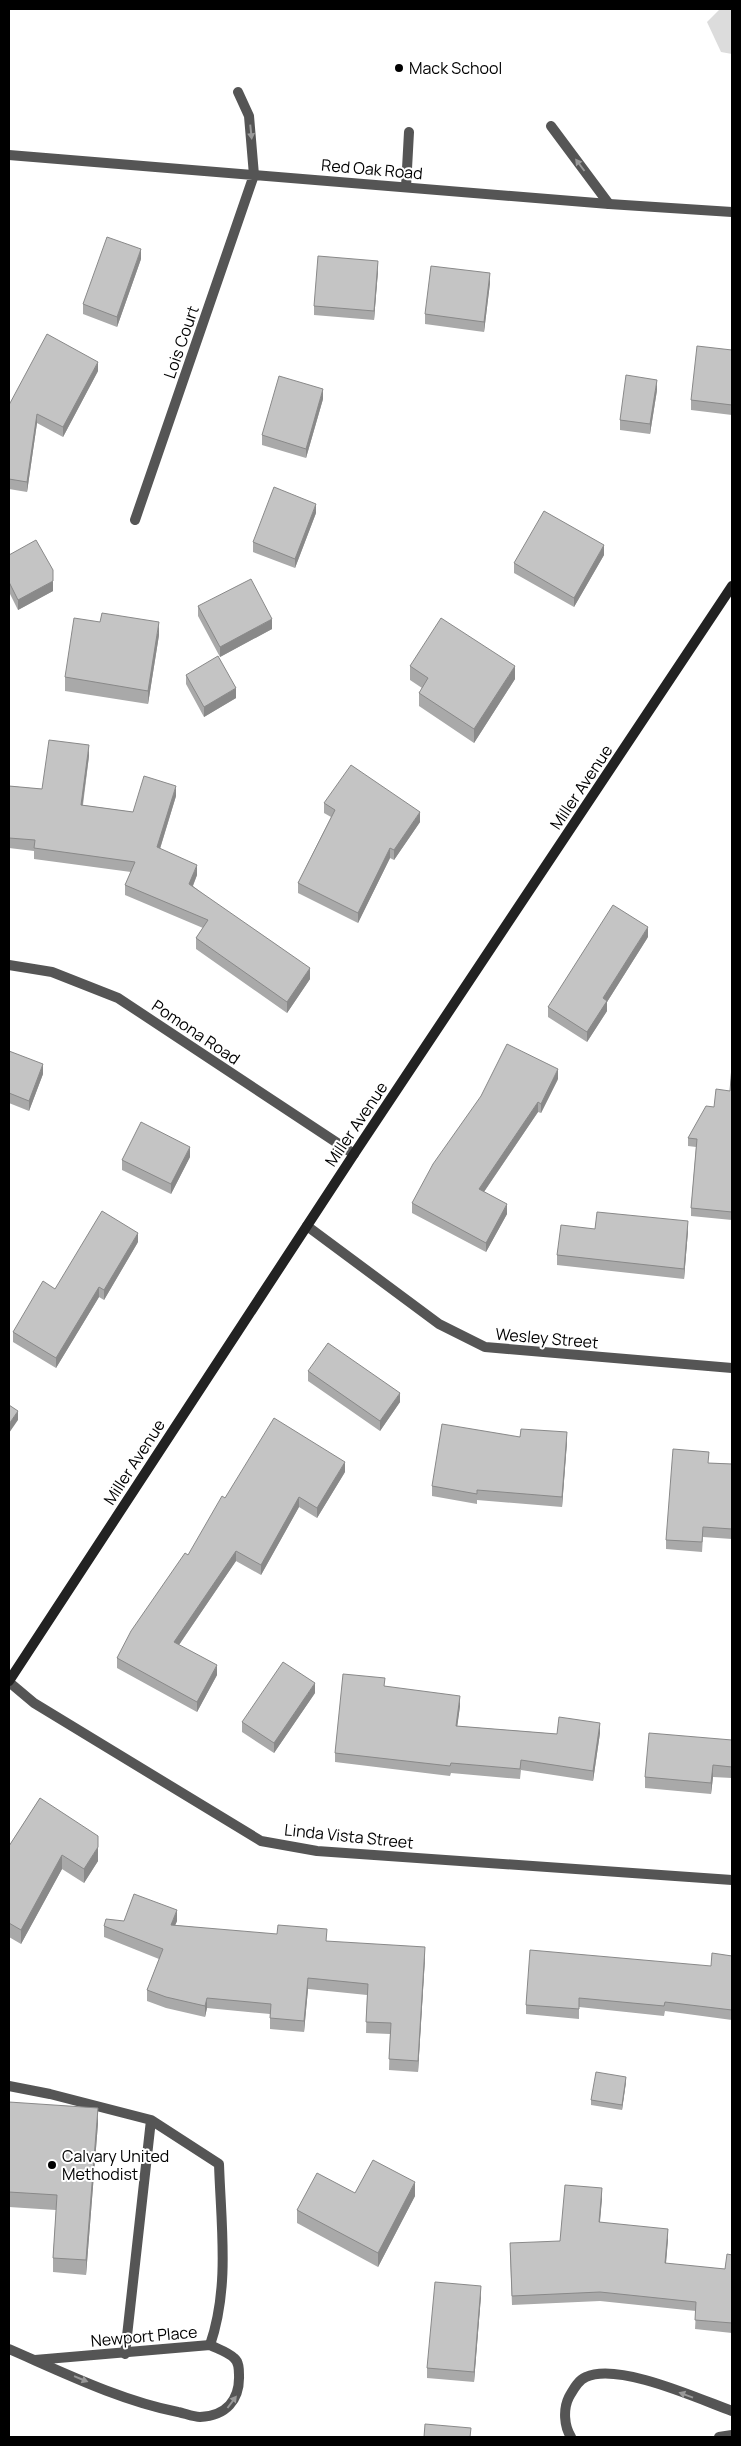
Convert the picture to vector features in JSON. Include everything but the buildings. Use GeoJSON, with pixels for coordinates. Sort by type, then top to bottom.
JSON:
{"type":"FeatureCollection","features":[{"type":"Feature","properties":{"kind":"main road","name":"Miller Avenue"},"geometry":{"type":"LineString","coordinates":[[9,1681],[306,1226],[732,586]]}},
{"type":"Feature","properties":{"kind":"street"},"geometry":{"type":"LineString","coordinates":[[238,92],[249,116],[254,174]]}},
{"type":"Feature","properties":{"kind":"street"},"geometry":{"type":"LineString","coordinates":[[551,126],[610,204]]}},
{"type":"Feature","properties":{"kind":"street"},"geometry":{"type":"LineString","coordinates":[[406,187],[409,132]]}},
{"type":"Feature","properties":{"kind":"street","name":"Red Oak Road"},"geometry":{"type":"LineString","coordinates":[[9,155],[610,204],[732,212]]}},
{"type":"Feature","properties":{"kind":"street","name":"Lois Court"},"geometry":{"type":"LineString","coordinates":[[135,520],[254,174]]}},
{"type":"Feature","properties":{"kind":"street","name":"Pomona Road"},"geometry":{"type":"LineString","coordinates":[[9,965],[52,972],[118,998],[354,1154]]}},
{"type":"Feature","properties":{"kind":"street","name":"Wesley Street"},"geometry":{"type":"LineString","coordinates":[[306,1226],[439,1324],[485,1347],[732,1368]]}},
{"type":"Feature","properties":{"kind":"street","name":"Linda Vista Street"},"geometry":{"type":"LineString","coordinates":[[9,1681],[34,1703],[261,1841],[317,1851],[732,1880]]}},
{"type":"Feature","properties":{"kind":"street"},"geometry":{"type":"LineString","coordinates":[[9,2086],[50,2094],[151,2120],[219,2164],[223,2284],[219,2320],[210,2345]]}},
{"type":"Feature","properties":{"kind":"street"},"geometry":{"type":"LineString","coordinates":[[124,2354],[151,2120]]}},
{"type":"Feature","properties":{"kind":"street","name":"Newport Place"},"geometry":{"type":"LineString","coordinates":[[9,2349],[36,2360],[156,2408],[200,2416],[226,2410],[237,2397],[240,2387],[239,2367],[235,2358],[210,2345],[124,2354],[36,2360]]}},
{"type":"Feature","properties":{"kind":"street"},"geometry":{"type":"LineString","coordinates":[[571,2437],[565,2416],[567,2401],[574,2388],[586,2377],[613,2372],[646,2380],[732,2411]]}},
{"type":"Feature","properties":{"kind":"street"},"geometry":{"type":"LineString","coordinates":[[719,2437],[732,2434]]}},
{"type":"Feature","properties":{"kind":"shaded area"},"geometry":{"type":"Polygon","coordinates":[[[720,9],[732,9],[732,54],[721,52],[707,22],[720,9]]]}},
{"type":"Feature","properties":{"kind":"place","name":"Mack School"},"geometry":{"type":"Point","coordinates":[399,68]}},
{"type":"Feature","properties":{"kind":"place","name":"Calvary United Methodist"},"geometry":{"type":"Point","coordinates":[52,2165]}}]}
